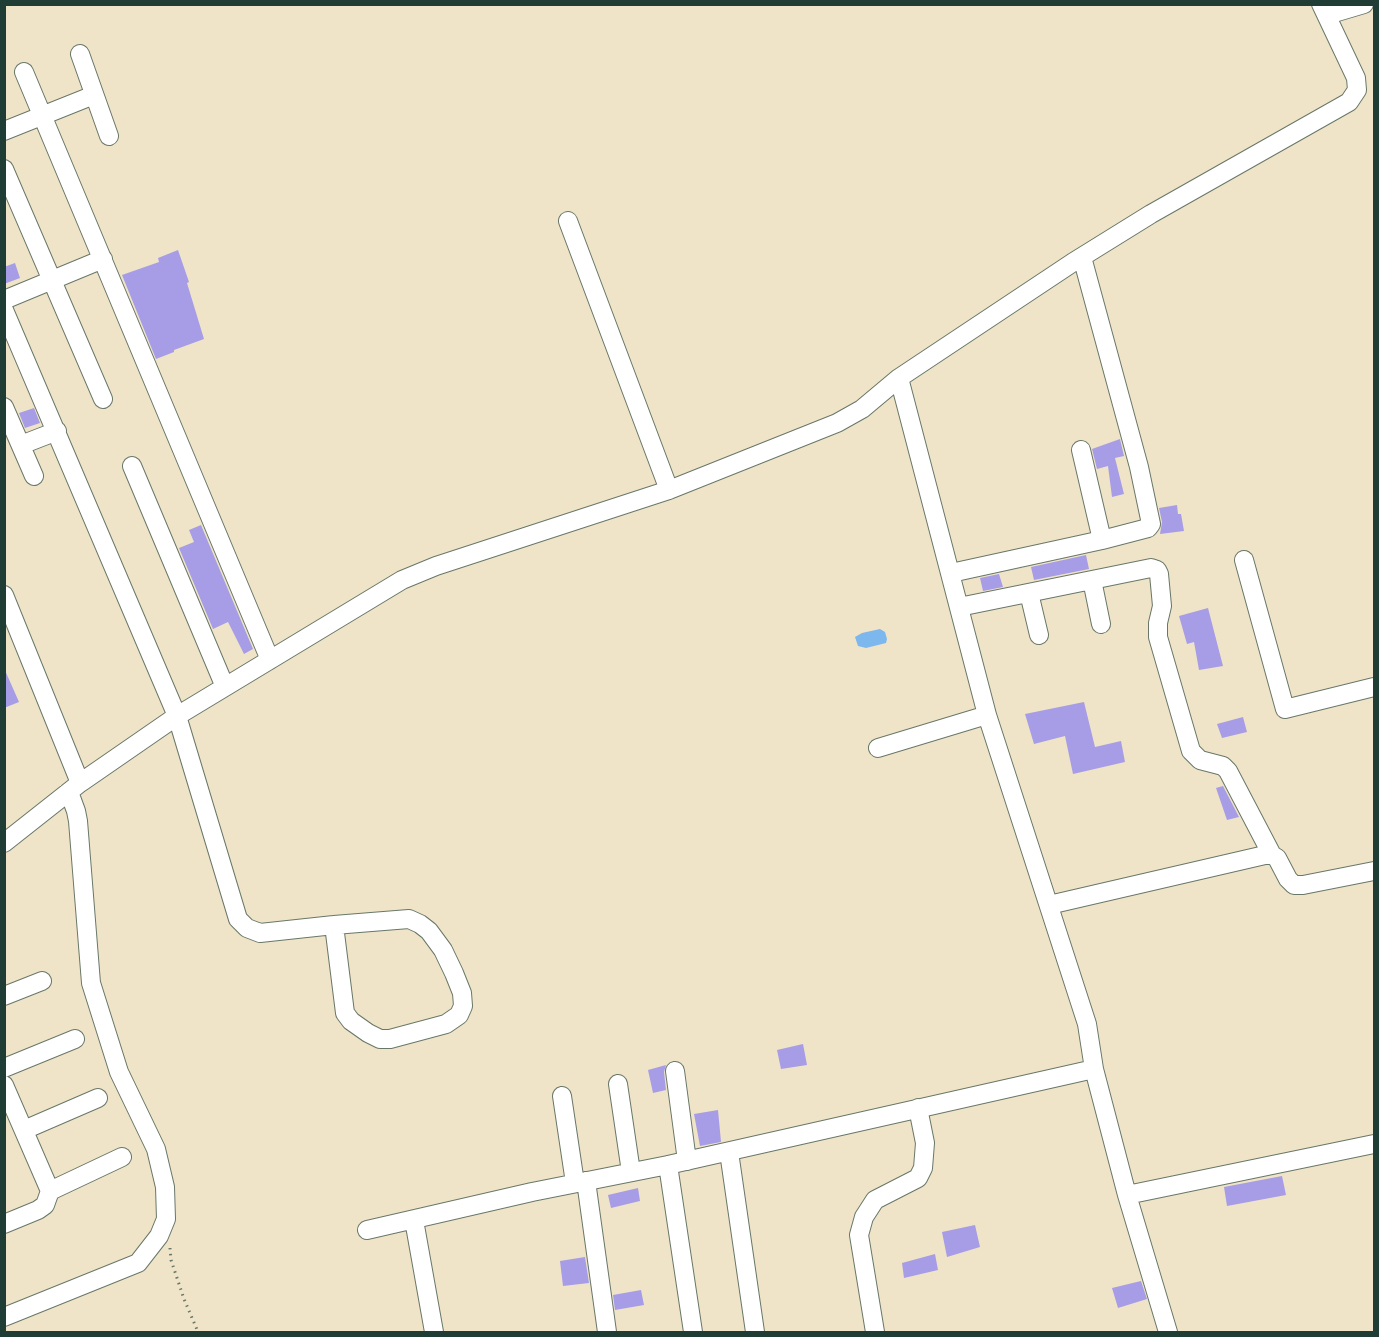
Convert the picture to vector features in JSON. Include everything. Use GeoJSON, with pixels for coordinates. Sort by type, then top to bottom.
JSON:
{"type":"FeatureCollection","features":[{"type":"Feature","properties":{"kind":"street"},"geometry":{"type":"LineString","coordinates":[[4,843],[75,787],[177,716],[402,580],[436,566],[669,490],[837,423],[862,409],[899,378],[1082,257],[1151,214],[1366,92],[1356,78],[1324,10],[1364,4]]}},
{"type":"Feature","properties":{"kind":"street"},"geometry":{"type":"LineString","coordinates":[[80,54],[109,136]]}},
{"type":"Feature","properties":{"kind":"street"},"geometry":{"type":"LineString","coordinates":[[24,72],[270,660]]}},
{"type":"Feature","properties":{"kind":"street"},"geometry":{"type":"LineString","coordinates":[[4,131],[94,95]]}},
{"type":"Feature","properties":{"kind":"street"},"geometry":{"type":"LineString","coordinates":[[4,169],[103,399]]}},
{"type":"Feature","properties":{"kind":"street"},"geometry":{"type":"LineString","coordinates":[[568,221],[669,490]]}},
{"type":"Feature","properties":{"kind":"street"},"geometry":{"type":"LineString","coordinates":[[951,573],[1102,540],[1148,528],[1151,524],[1139,467],[1082,257]]}},
{"type":"Feature","properties":{"kind":"street"},"geometry":{"type":"LineString","coordinates":[[4,300],[103,259]]}},
{"type":"Feature","properties":{"kind":"street"},"geometry":{"type":"LineString","coordinates":[[4,310],[177,716],[238,919],[247,928],[260,933],[333,925],[409,919],[429,931],[454,973],[462,993],[463,1006],[459,1015],[446,1024],[390,1039],[380,1039],[351,1021],[345,1013],[333,925]]}},
{"type":"Feature","properties":{"kind":"street"},"geometry":{"type":"LineString","coordinates":[[899,378],[987,715],[1087,1024],[1094,1070],[1127,1195],[1168,1332]]}},
{"type":"Feature","properties":{"kind":"street"},"geometry":{"type":"LineString","coordinates":[[4,406],[34,476]]}},
{"type":"Feature","properties":{"kind":"street"},"geometry":{"type":"LineString","coordinates":[[21,445],[57,431]]}},
{"type":"Feature","properties":{"kind":"street"},"geometry":{"type":"LineString","coordinates":[[1081,450],[1102,540]]}},
{"type":"Feature","properties":{"kind":"street"},"geometry":{"type":"LineString","coordinates":[[132,466],[225,687]]}},
{"type":"Feature","properties":{"kind":"street"},"geometry":{"type":"LineString","coordinates":[[1244,560],[1285,709],[1374,687]]}},
{"type":"Feature","properties":{"kind":"street"},"geometry":{"type":"LineString","coordinates":[[959,607],[1151,568],[1157,570],[1162,606],[1158,637],[1191,751],[1200,760],[1223,766],[1228,771],[1272,855],[1294,885],[1374,871]]}},
{"type":"Feature","properties":{"kind":"street"},"geometry":{"type":"LineString","coordinates":[[1092,580],[1101,624]]}},
{"type":"Feature","properties":{"kind":"street"},"geometry":{"type":"LineString","coordinates":[[1029,593],[1039,635]]}},
{"type":"Feature","properties":{"kind":"street"},"geometry":{"type":"LineString","coordinates":[[4,595],[75,787],[91,983],[119,1072],[156,1149],[165,1187],[166,1219],[159,1236],[138,1263],[4,1317]]}},
{"type":"Feature","properties":{"kind":"street"},"geometry":{"type":"LineString","coordinates":[[878,748],[987,715]]}},
{"type":"Feature","properties":{"kind":"street"},"geometry":{"type":"LineString","coordinates":[[1049,905],[1272,855]]}},
{"type":"Feature","properties":{"kind":"street"},"geometry":{"type":"LineString","coordinates":[[4,996],[42,981]]}},
{"type":"Feature","properties":{"kind":"street"},"geometry":{"type":"LineString","coordinates":[[4,1068],[75,1039]]}},
{"type":"Feature","properties":{"kind":"street"},"geometry":{"type":"LineString","coordinates":[[367,1230],[1094,1070]]}},
{"type":"Feature","properties":{"kind":"street"},"geometry":{"type":"LineString","coordinates":[[675,1071],[687,1161]]}},
{"type":"Feature","properties":{"kind":"street"},"geometry":{"type":"LineString","coordinates":[[618,1084],[632,1172]]}},
{"type":"Feature","properties":{"kind":"street"},"geometry":{"type":"LineString","coordinates":[[4,1085],[50,1191]]}},
{"type":"Feature","properties":{"kind":"street"},"geometry":{"type":"LineString","coordinates":[[562,1096],[581,1182],[607,1332]]}},
{"type":"Feature","properties":{"kind":"street"},"geometry":{"type":"LineString","coordinates":[[24,1130],[98,1098]]}},
{"type":"Feature","properties":{"kind":"street"},"geometry":{"type":"LineString","coordinates":[[875,1332],[859,1235],[864,1216],[875,1200],[918,1178],[923,1168],[926,1143],[918,1108]]}},
{"type":"Feature","properties":{"kind":"street"},"geometry":{"type":"LineString","coordinates":[[1127,1195],[1374,1144]]}},
{"type":"Feature","properties":{"kind":"street"},"geometry":{"type":"LineString","coordinates":[[729,1152],[755,1332]]}},
{"type":"Feature","properties":{"kind":"street"},"geometry":{"type":"LineString","coordinates":[[4,1224],[38,1210],[45,1204],[50,1191],[122,1157]]}},
{"type":"Feature","properties":{"kind":"street"},"geometry":{"type":"LineString","coordinates":[[668,1165],[693,1332]]}},
{"type":"Feature","properties":{"kind":"street"},"geometry":{"type":"LineString","coordinates":[[414,1220],[434,1332]]}},
{"type":"Feature","properties":{"kind":"path"},"geometry":{"type":"LineString","coordinates":[[166,1219],[171,1260],[198,1332]]}},
{"type":"Feature","properties":{"kind":"water"},"geometry":{"type":"Polygon","coordinates":[[[880,629],[885,632],[886,643],[866,648],[858,646],[855,637],[880,629]]]}},
{"type":"Feature","properties":{"kind":"building"},"geometry":{"type":"Polygon","coordinates":[[[178,250],[204,339],[156,359],[122,275],[159,262],[158,258],[178,250]]]}},
{"type":"Feature","properties":{"kind":"building"},"geometry":{"type":"Polygon","coordinates":[[[15,263],[20,278],[4,284],[4,267],[15,263]]]}},
{"type":"Feature","properties":{"kind":"building"},"geometry":{"type":"Polygon","coordinates":[[[34,408],[40,423],[25,428],[19,413],[34,408]]]}},
{"type":"Feature","properties":{"kind":"building"},"geometry":{"type":"Polygon","coordinates":[[[1120,439],[1124,456],[1115,458],[1124,494],[1112,497],[1108,466],[1097,469],[1092,449],[1120,439]]]}},
{"type":"Feature","properties":{"kind":"building"},"geometry":{"type":"Polygon","coordinates":[[[1177,505],[1184,531],[1160,534],[1162,522],[1159,508],[1177,505]]]}},
{"type":"Feature","properties":{"kind":"building"},"geometry":{"type":"Polygon","coordinates":[[[201,525],[253,649],[244,654],[228,622],[213,629],[179,548],[194,542],[189,530],[201,525]]]}},
{"type":"Feature","properties":{"kind":"building"},"geometry":{"type":"Polygon","coordinates":[[[1086,555],[1089,569],[1034,580],[1031,567],[1086,555]]]}},
{"type":"Feature","properties":{"kind":"building"},"geometry":{"type":"Polygon","coordinates":[[[999,574],[1003,587],[983,591],[980,578],[999,574]]]}},
{"type":"Feature","properties":{"kind":"building"},"geometry":{"type":"Polygon","coordinates":[[[1208,608],[1223,666],[1199,670],[1194,642],[1187,644],[1179,616],[1208,608]]]}},
{"type":"Feature","properties":{"kind":"building"},"geometry":{"type":"Polygon","coordinates":[[[4,668],[19,702],[4,708],[4,668]]]}},
{"type":"Feature","properties":{"kind":"building"},"geometry":{"type":"Polygon","coordinates":[[[1084,702],[1095,747],[1121,741],[1125,762],[1073,774],[1065,736],[1034,744],[1025,714],[1084,702]]]}},
{"type":"Feature","properties":{"kind":"building"},"geometry":{"type":"Polygon","coordinates":[[[1243,717],[1247,732],[1222,738],[1217,724],[1243,717]]]}},
{"type":"Feature","properties":{"kind":"building"},"geometry":{"type":"Polygon","coordinates":[[[1223,786],[1239,817],[1227,820],[1216,788],[1223,786]]]}},
{"type":"Feature","properties":{"kind":"building"},"geometry":{"type":"Polygon","coordinates":[[[803,1044],[807,1065],[781,1069],[777,1050],[803,1044]]]}},
{"type":"Feature","properties":{"kind":"building"},"geometry":{"type":"Polygon","coordinates":[[[666,1065],[664,1072],[666,1090],[653,1093],[648,1070],[666,1065]]]}},
{"type":"Feature","properties":{"kind":"building"},"geometry":{"type":"Polygon","coordinates":[[[718,1110],[721,1142],[700,1146],[694,1114],[718,1110]]]}},
{"type":"Feature","properties":{"kind":"building"},"geometry":{"type":"Polygon","coordinates":[[[1282,1176],[1286,1195],[1227,1206],[1224,1187],[1282,1176]]]}},
{"type":"Feature","properties":{"kind":"building"},"geometry":{"type":"Polygon","coordinates":[[[638,1188],[640,1201],[611,1208],[608,1195],[638,1188]]]}},
{"type":"Feature","properties":{"kind":"building"},"geometry":{"type":"Polygon","coordinates":[[[975,1225],[980,1247],[947,1257],[942,1232],[975,1225]]]}},
{"type":"Feature","properties":{"kind":"building"},"geometry":{"type":"Polygon","coordinates":[[[935,1254],[938,1270],[904,1278],[902,1263],[935,1254]]]}},
{"type":"Feature","properties":{"kind":"building"},"geometry":{"type":"Polygon","coordinates":[[[585,1257],[589,1283],[563,1286],[560,1261],[585,1257]]]}},
{"type":"Feature","properties":{"kind":"building"},"geometry":{"type":"Polygon","coordinates":[[[1141,1281],[1147,1299],[1118,1308],[1112,1288],[1141,1281]]]}},
{"type":"Feature","properties":{"kind":"building"},"geometry":{"type":"Polygon","coordinates":[[[641,1290],[644,1305],[615,1310],[613,1295],[641,1290]]]}}]}
